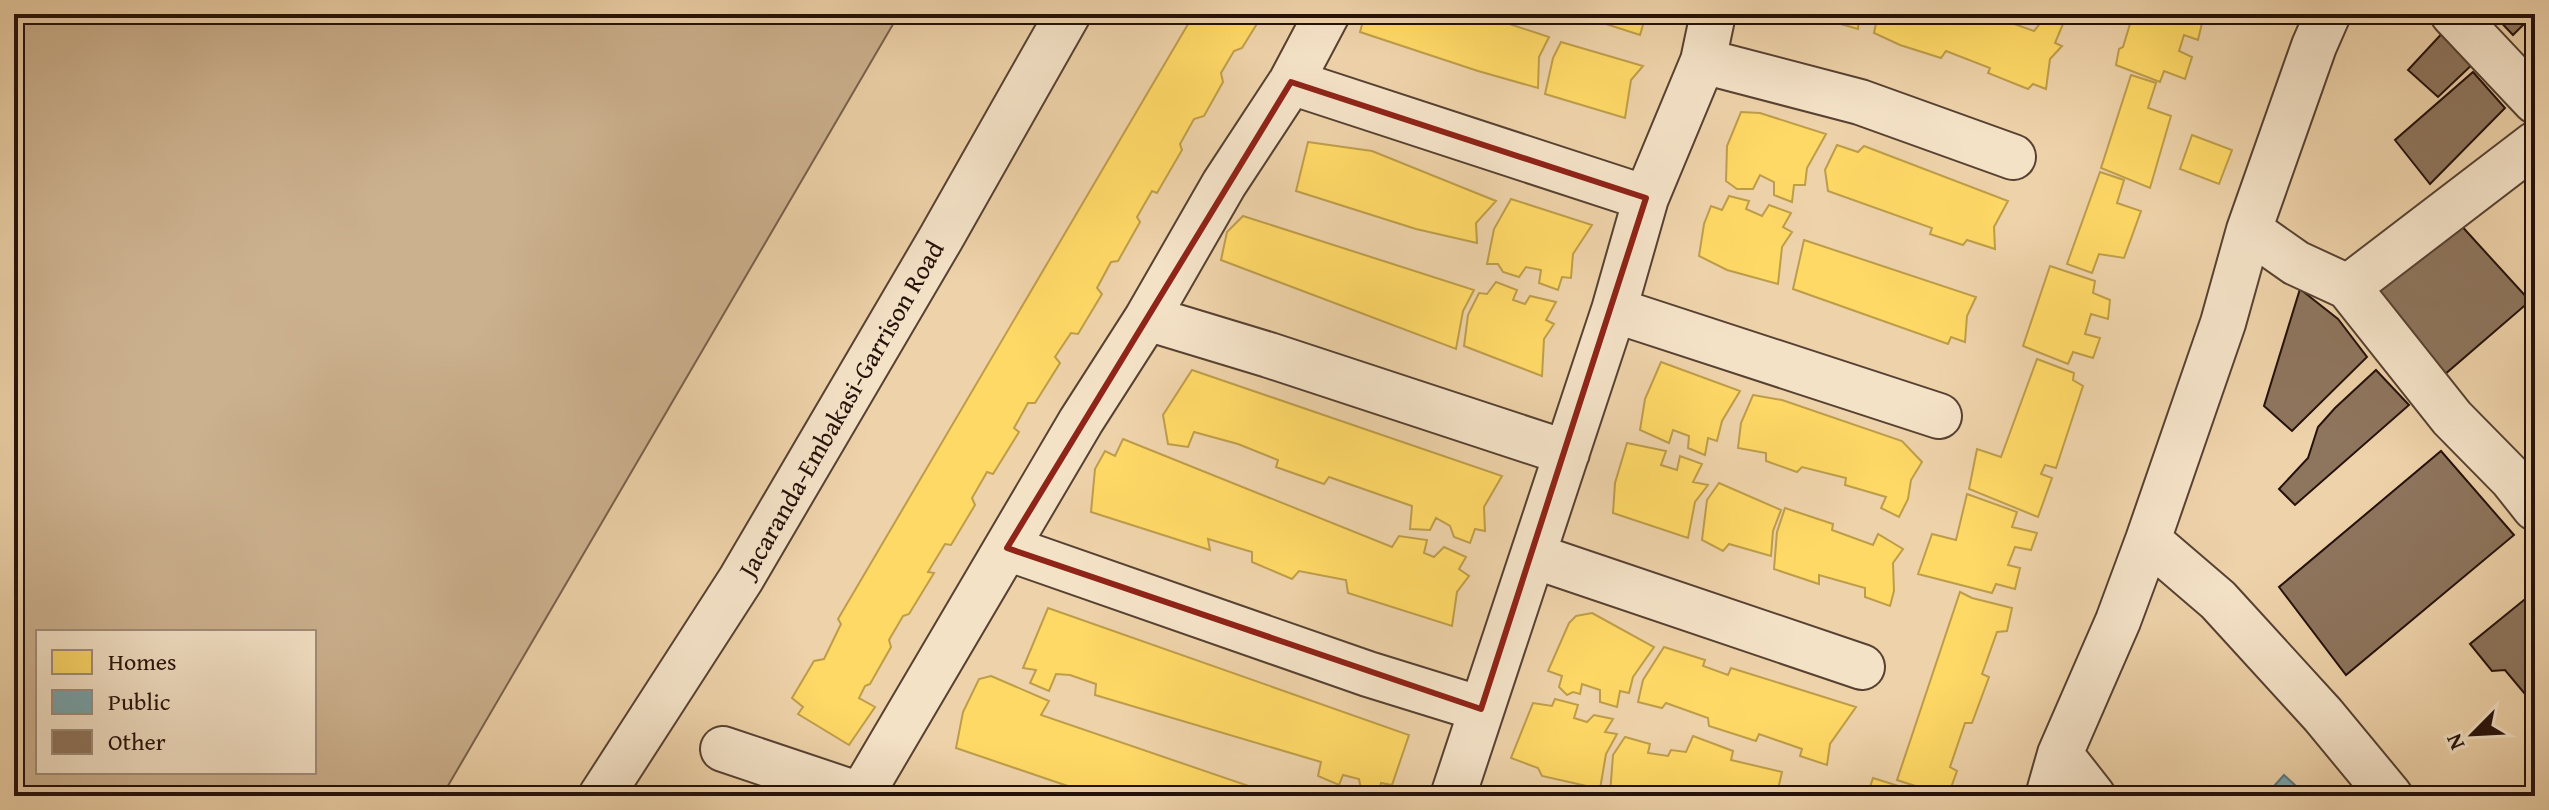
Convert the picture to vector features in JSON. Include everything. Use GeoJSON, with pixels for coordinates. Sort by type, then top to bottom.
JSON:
{"type":"FeatureCollection","features":[{"type":"Feature","properties":{"kind":"street","name":"Jacaranda-Embakasi-Garrison Road"},"geometry":{"type":"LineString","coordinates":[[601,796],[741,579],[1068,14]]}},
{"type":"Feature","properties":{"kind":"street"},"geometry":{"type":"LineString","coordinates":[[723,749],[862,796],[1081,421],[1147,318],[1224,184],[1291,82],[1327,14]]}},
{"type":"Feature","properties":{"kind":"street"},"geometry":{"type":"LineString","coordinates":[[1453,796],[1614,310],[1646,198],[1703,61],[1713,14]]}},
{"type":"Feature","properties":{"kind":"street"},"geometry":{"type":"LineString","coordinates":[[2048,796],[2060,754],[2118,621],[2148,540],[2223,323],[2249,230],[2328,14]]}},
{"type":"Feature","properties":{"kind":"street"},"geometry":{"type":"LineString","coordinates":[[2453,14],[2535,101]]}},
{"type":"Feature","properties":{"kind":"street"},"geometry":{"type":"LineString","coordinates":[[1703,61],[1860,102],[2013,157]]}},
{"type":"Feature","properties":{"kind":"street"},"geometry":{"type":"LineString","coordinates":[[1291,82],[1646,198]]}},
{"type":"Feature","properties":{"kind":"street"},"geometry":{"type":"LineString","coordinates":[[2348,287],[2535,144]]}},
{"type":"Feature","properties":{"kind":"street"},"geometry":{"type":"LineString","coordinates":[[2249,230],[2296,263],[2348,287],[2452,418],[2512,479],[2535,508]]}},
{"type":"Feature","properties":{"kind":"street"},"geometry":{"type":"LineString","coordinates":[[1614,310],[1939,416]]}},
{"type":"Feature","properties":{"kind":"street"},"geometry":{"type":"LineString","coordinates":[[1147,318],[1567,453]]}},
{"type":"Feature","properties":{"kind":"street"},"geometry":{"type":"LineString","coordinates":[[2148,540],[2218,600],[2323,715],[2390,796]]}},
{"type":"Feature","properties":{"kind":"street"},"geometry":{"type":"LineString","coordinates":[[1007,548],[1368,674],[1481,709]]}},
{"type":"Feature","properties":{"kind":"street"},"geometry":{"type":"LineString","coordinates":[[1534,556],[1862,667]]}},
{"type":"Feature","properties":{"kind":"street"},"geometry":{"type":"LineString","coordinates":[[2060,754],[2093,796]]}},
{"type":"Feature","properties":{"kind":"highlighted area"},"geometry":{"type":"Polygon","coordinates":[[[1291,82],[1646,198],[1481,709],[1007,548],[1291,82]]]}},
{"type":"Feature","properties":{"kind":"shaded area"},"geometry":{"type":"Polygon","coordinates":[[[14,14],[899,14],[442,796],[14,796],[14,14]]]}},
{"type":"Feature","properties":{"kind":"building: Homes"},"geometry":{"type":"Polygon","coordinates":[[[1194,14],[1263,14],[1242,48],[1234,51],[1221,73],[1223,82],[1204,116],[1194,119],[1180,144],[1182,150],[1157,193],[1152,191],[1137,217],[1140,222],[1118,261],[1111,262],[1097,288],[1102,294],[1078,334],[1071,333],[1055,357],[1060,363],[1035,403],[1028,403],[1014,428],[1019,432],[993,474],[987,472],[972,498],[975,505],[951,545],[945,544],[928,572],[934,573],[889,640],[891,647],[859,698],[875,707],[849,745],[798,714],[803,707],[792,698],[814,661],[824,659],[841,624],[838,619],[1194,14]]]}},
{"type":"Feature","properties":{"kind":"building: Homes"},"geometry":{"type":"Polygon","coordinates":[[[1365,14],[1479,14],[1549,37],[1539,57],[1538,88],[1360,32],[1365,14]]]}},
{"type":"Feature","properties":{"kind":"building: Homes"},"geometry":{"type":"Polygon","coordinates":[[[1575,14],[1655,14],[1654,20],[1645,18],[1640,35],[1575,14]]]}},
{"type":"Feature","properties":{"kind":"building: Homes"},"geometry":{"type":"Polygon","coordinates":[[[1859,14],[1858,29],[1809,15],[1859,14]]]}},
{"type":"Feature","properties":{"kind":"building: Homes"},"geometry":{"type":"Polygon","coordinates":[[[1878,14],[1986,14],[2034,31],[2042,21],[2063,24],[2055,43],[2062,46],[2050,59],[2046,89],[2033,84],[2028,89],[1988,73],[1990,68],[1946,51],[1941,58],[1874,33],[1878,14]]]}},
{"type":"Feature","properties":{"kind":"building: Homes"},"geometry":{"type":"Polygon","coordinates":[[[2133,14],[2186,14],[2203,19],[2198,40],[2184,35],[2179,51],[2192,57],[2185,79],[2164,71],[2160,82],[2116,65],[2133,14]]]}},
{"type":"Feature","properties":{"kind":"building: Homes"},"geometry":{"type":"Polygon","coordinates":[[[1561,42],[1643,66],[1631,80],[1625,118],[1545,94],[1553,58],[1561,42]]]}},
{"type":"Feature","properties":{"kind":"building: Homes"},"geometry":{"type":"Polygon","coordinates":[[[2131,75],[2156,83],[2148,108],[2171,116],[2150,188],[2101,168],[2131,75]]]}},
{"type":"Feature","properties":{"kind":"building: Homes"},"geometry":{"type":"Polygon","coordinates":[[[1741,112],[1760,113],[1826,134],[1807,168],[1805,185],[1794,185],[1792,202],[1774,195],[1774,182],[1760,175],[1753,189],[1737,189],[1726,181],[1727,146],[1741,112]]]}},
{"type":"Feature","properties":{"kind":"building: Homes"},"geometry":{"type":"Polygon","coordinates":[[[2192,135],[2232,150],[2219,184],[2180,169],[2192,135]]]}},
{"type":"Feature","properties":{"kind":"building: Homes"},"geometry":{"type":"Polygon","coordinates":[[[1308,142],[1372,151],[1496,201],[1476,223],[1477,243],[1416,229],[1296,191],[1308,142]]]}},
{"type":"Feature","properties":{"kind":"building: Homes"},"geometry":{"type":"Polygon","coordinates":[[[1837,145],[1858,152],[1864,146],[2008,201],[1994,227],[1995,249],[1967,240],[1963,245],[1930,234],[1932,228],[1828,191],[1825,170],[1837,145]]]}},
{"type":"Feature","properties":{"kind":"building: Homes"},"geometry":{"type":"Polygon","coordinates":[[[2100,172],[2124,180],[2117,203],[2141,211],[2124,258],[2099,254],[2092,273],[2067,264],[2100,172]]]}},
{"type":"Feature","properties":{"kind":"building: Homes"},"geometry":{"type":"Polygon","coordinates":[[[1729,196],[1749,201],[1746,209],[1762,216],[1769,205],[1791,213],[1783,227],[1792,232],[1782,247],[1778,284],[1727,270],[1699,256],[1704,224],[1711,206],[1722,210],[1729,196]]]}},
{"type":"Feature","properties":{"kind":"building: Homes"},"geometry":{"type":"Polygon","coordinates":[[[1511,199],[1592,225],[1573,254],[1571,278],[1562,277],[1558,290],[1539,283],[1541,270],[1526,267],[1519,277],[1503,272],[1498,264],[1487,264],[1494,229],[1511,199]]]}},
{"type":"Feature","properties":{"kind":"building: Homes"},"geometry":{"type":"Polygon","coordinates":[[[1243,216],[1474,290],[1463,311],[1456,349],[1221,260],[1227,232],[1243,216]]]}},
{"type":"Feature","properties":{"kind":"building: Homes"},"geometry":{"type":"Polygon","coordinates":[[[1804,240],[1976,297],[1967,316],[1965,342],[1951,337],[1948,344],[1793,289],[1804,240]]]}},
{"type":"Feature","properties":{"kind":"building: Homes"},"geometry":{"type":"Polygon","coordinates":[[[2050,266],[2095,281],[2093,293],[2110,300],[2108,319],[2091,314],[2085,334],[2100,338],[2093,358],[2073,352],[2068,364],[2023,346],[2050,266]]]}},
{"type":"Feature","properties":{"kind":"building: Homes"},"geometry":{"type":"Polygon","coordinates":[[[1496,282],[1517,290],[1513,300],[1525,304],[1530,296],[1556,302],[1546,320],[1554,324],[1544,339],[1542,376],[1464,346],[1468,315],[1479,293],[1487,294],[1496,282]]]}},
{"type":"Feature","properties":{"kind":"building: Homes"},"geometry":{"type":"Polygon","coordinates":[[[2037,359],[2074,373],[2073,380],[2083,386],[2056,468],[2045,465],[2041,474],[2052,478],[2038,517],[1969,489],[1977,449],[2001,457],[2037,359]]]}},
{"type":"Feature","properties":{"kind":"building: Homes"},"geometry":{"type":"Polygon","coordinates":[[[1661,362],[1740,391],[1722,421],[1717,441],[1708,438],[1705,455],[1688,448],[1689,436],[1673,430],[1669,443],[1640,430],[1645,399],[1661,362]]]}},
{"type":"Feature","properties":{"kind":"building: Homes"},"geometry":{"type":"Polygon","coordinates":[[[1192,370],[1502,476],[1484,507],[1485,531],[1475,529],[1470,543],[1454,537],[1450,526],[1436,518],[1430,530],[1410,529],[1412,506],[1329,477],[1324,484],[1276,467],[1278,460],[1238,444],[1194,432],[1188,447],[1168,444],[1163,415],[1192,370]]]}},
{"type":"Feature","properties":{"kind":"building: Homes"},"geometry":{"type":"Polygon","coordinates":[[[1753,395],[1782,400],[1902,441],[1922,462],[1911,480],[1908,499],[1899,517],[1881,508],[1886,497],[1845,485],[1846,478],[1802,467],[1797,472],[1766,461],[1766,453],[1738,448],[1741,423],[1753,395]]]}},
{"type":"Feature","properties":{"kind":"building: Homes"},"geometry":{"type":"Polygon","coordinates":[[[1123,439],[1392,547],[1399,536],[1427,540],[1424,553],[1434,557],[1444,547],[1466,557],[1459,569],[1469,576],[1457,592],[1452,626],[1348,593],[1346,580],[1299,571],[1292,579],[1252,562],[1252,552],[1208,539],[1210,550],[1091,512],[1095,469],[1105,451],[1115,456],[1123,439]]]}},
{"type":"Feature","properties":{"kind":"building: Homes"},"geometry":{"type":"Polygon","coordinates":[[[1627,443],[1666,451],[1661,465],[1677,470],[1680,456],[1702,464],[1693,482],[1708,485],[1695,502],[1688,538],[1613,513],[1615,483],[1627,443]]]}},
{"type":"Feature","properties":{"kind":"building: Homes"},"geometry":{"type":"Polygon","coordinates":[[[1719,483],[1781,510],[1773,531],[1771,556],[1729,544],[1723,551],[1702,540],[1707,500],[1719,483]]]}},
{"type":"Feature","properties":{"kind":"building: Homes"},"geometry":{"type":"Polygon","coordinates":[[[1967,494],[2017,512],[2012,527],[2037,533],[2031,550],[2015,547],[2008,565],[2020,568],[2015,589],[1996,584],[1992,593],[1918,574],[1932,534],[1956,540],[1967,494]]]}},
{"type":"Feature","properties":{"kind":"building: Homes"},"geometry":{"type":"Polygon","coordinates":[[[1785,508],[1833,524],[1832,530],[1873,545],[1878,534],[1903,549],[1893,563],[1894,591],[1890,606],[1865,597],[1865,588],[1819,575],[1819,584],[1774,569],[1777,532],[1785,508]]]}},
{"type":"Feature","properties":{"kind":"building: Homes"},"geometry":{"type":"Polygon","coordinates":[[[1960,592],[2012,608],[2007,631],[1997,632],[1982,674],[1989,677],[1972,723],[1965,723],[1950,767],[1957,771],[1946,796],[1897,780],[1960,592]]]}},
{"type":"Feature","properties":{"kind":"building: Homes"},"geometry":{"type":"Polygon","coordinates":[[[1048,608],[1409,735],[1392,785],[1381,783],[1378,796],[1362,794],[1359,779],[1343,775],[1339,785],[1318,776],[1321,762],[1095,695],[1096,684],[1070,675],[1056,674],[1049,691],[1030,683],[1036,670],[1023,668],[1048,608]]]}},
{"type":"Feature","properties":{"kind":"building: Homes"},"geometry":{"type":"Polygon","coordinates":[[[1592,613],[1654,647],[1633,677],[1629,693],[1620,691],[1617,707],[1600,702],[1600,690],[1582,684],[1580,694],[1573,692],[1567,695],[1559,687],[1562,676],[1548,671],[1569,623],[1576,616],[1592,613]]]}},
{"type":"Feature","properties":{"kind":"building: Homes"},"geometry":{"type":"Polygon","coordinates":[[[1664,647],[1705,660],[1703,666],[1728,675],[1731,668],[1856,707],[1830,744],[1827,765],[1800,756],[1802,749],[1759,734],[1756,741],[1709,726],[1708,718],[1666,703],[1662,708],[1638,702],[1643,680],[1664,647]]]}},
{"type":"Feature","properties":{"kind":"building: Homes"},"geometry":{"type":"Polygon","coordinates":[[[991,676],[1049,701],[1041,715],[1278,796],[1097,796],[956,748],[963,712],[979,679],[991,676]]]}},
{"type":"Feature","properties":{"kind":"building: Homes"},"geometry":{"type":"Polygon","coordinates":[[[1555,699],[1578,705],[1574,718],[1587,722],[1594,715],[1613,719],[1605,732],[1617,734],[1606,754],[1600,789],[1542,776],[1538,768],[1511,758],[1533,703],[1552,706],[1555,699]]]}},
{"type":"Feature","properties":{"kind":"building: Homes"},"geometry":{"type":"Polygon","coordinates":[[[1693,736],[1733,751],[1731,760],[1782,772],[1778,789],[1801,796],[1610,794],[1613,755],[1625,737],[1650,744],[1648,753],[1668,756],[1671,750],[1686,752],[1693,736]]]}},
{"type":"Feature","properties":{"kind":"building: Homes"},"geometry":{"type":"Polygon","coordinates":[[[1873,778],[1924,794],[1867,796],[1873,778]]]}},
{"type":"Feature","properties":{"kind":"building: Public"},"geometry":{"type":"Polygon","coordinates":[[[2284,775],[2307,796],[2265,796],[2284,775]]]}},
{"type":"Feature","properties":{"kind":"building: Other"},"geometry":{"type":"Polygon","coordinates":[[[2493,14],[2534,14],[2513,35],[2493,14]]]}},
{"type":"Feature","properties":{"kind":"building: Other"},"geometry":{"type":"Polygon","coordinates":[[[2447,28],[2477,60],[2438,97],[2408,70],[2447,28]]]}},
{"type":"Feature","properties":{"kind":"building: Other"},"geometry":{"type":"Polygon","coordinates":[[[2473,72],[2505,108],[2430,184],[2395,140],[2473,72]]]}},
{"type":"Feature","properties":{"kind":"building: Other"},"geometry":{"type":"Polygon","coordinates":[[[2458,222],[2530,301],[2444,375],[2380,300],[2380,290],[2458,222]]]}},
{"type":"Feature","properties":{"kind":"building: Other"},"geometry":{"type":"Polygon","coordinates":[[[2300,289],[2338,319],[2367,357],[2292,431],[2264,406],[2300,289]]]}},
{"type":"Feature","properties":{"kind":"building: Other"},"geometry":{"type":"Polygon","coordinates":[[[2376,370],[2409,405],[2295,505],[2279,489],[2308,458],[2318,427],[2376,370]]]}},
{"type":"Feature","properties":{"kind":"building: Other"},"geometry":{"type":"Polygon","coordinates":[[[2441,451],[2514,535],[2346,675],[2279,587],[2441,451]]]}},
{"type":"Feature","properties":{"kind":"building: Other"},"geometry":{"type":"Polygon","coordinates":[[[2535,591],[2535,706],[2505,670],[2492,671],[2470,644],[2535,591]]]}}]}
